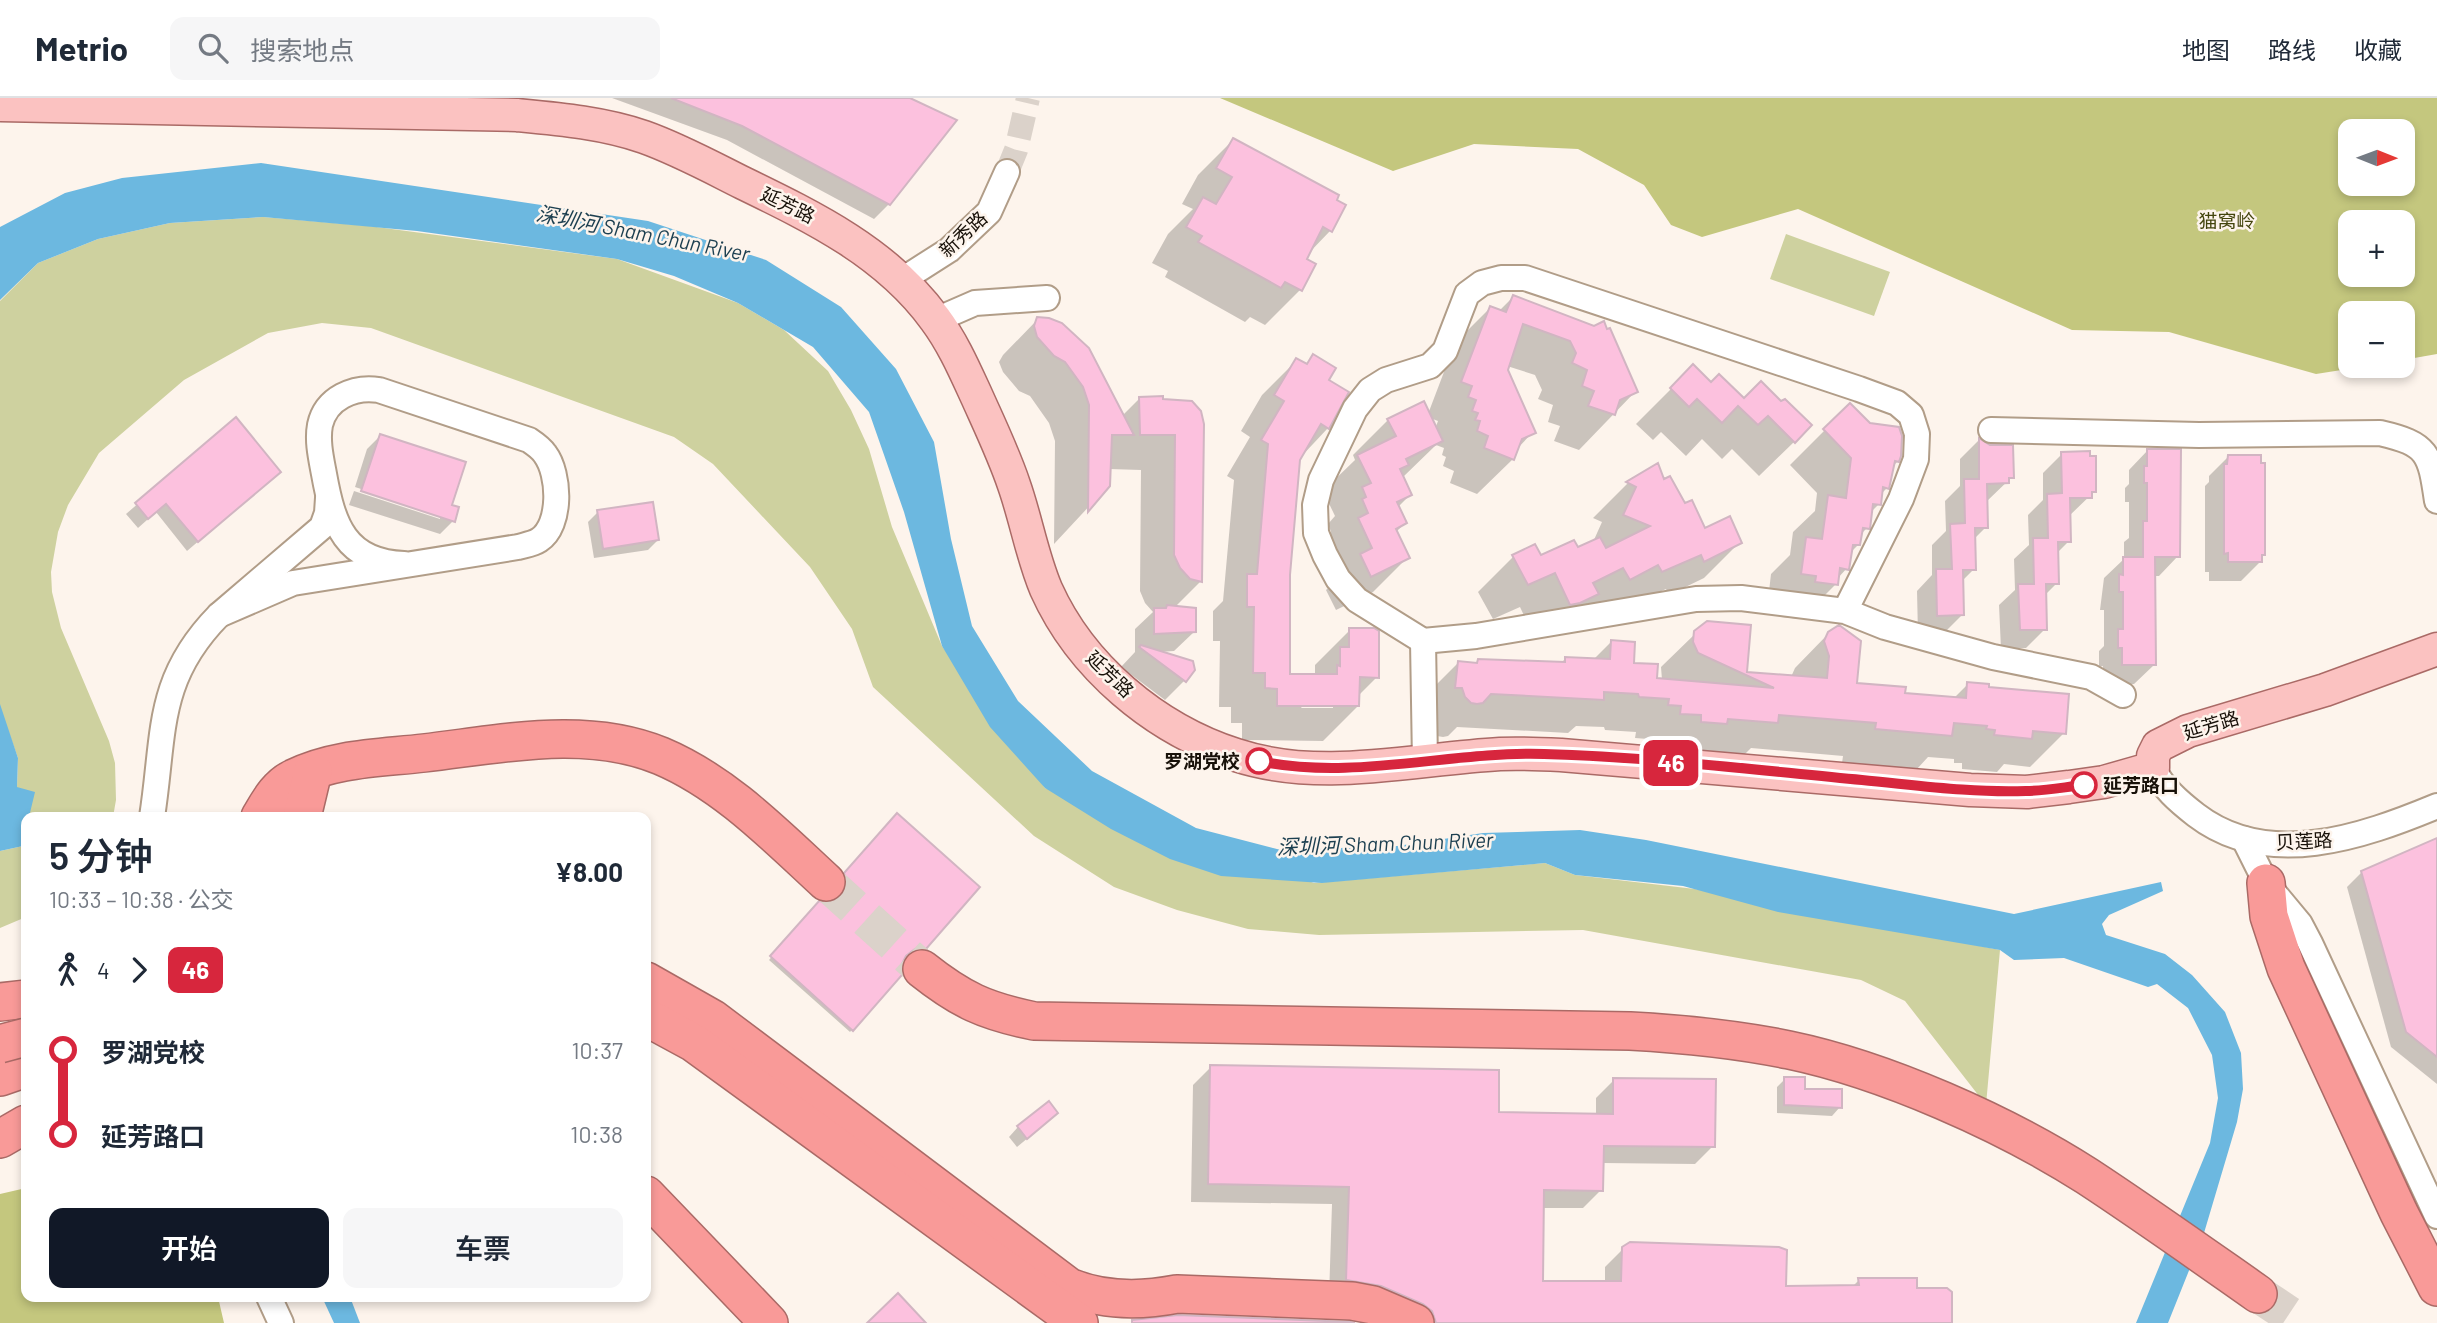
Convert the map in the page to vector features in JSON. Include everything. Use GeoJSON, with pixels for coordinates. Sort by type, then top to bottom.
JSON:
{"type":"FeatureCollection","features":[{"type":"Feature","properties":{"kind":"highway"},"geometry":{"type":"LineString","coordinates":[[263,812],[280,787],[293,779],[346,762],[546,740],[605,742],[637,748],[663,757],[720,791],[751,814],[826,882]]}},
{"type":"Feature","properties":{"kind":"highway"},"geometry":{"type":"LineString","coordinates":[[303,812],[313,771]]}},
{"type":"Feature","properties":{"kind":"highway"},"geometry":{"type":"LineString","coordinates":[[2266,883],[2269,916],[2286,968],[2399,1213],[2437,1287]]}},
{"type":"Feature","properties":{"kind":"highway"},"geometry":{"type":"LineString","coordinates":[[922,969],[947,989],[976,1006],[1034,1021],[1685,1034],[1792,1051],[1897,1082],[2013,1135],[2085,1175],[2258,1293]]}},
{"type":"Feature","properties":{"kind":"highway"},"geometry":{"type":"LineString","coordinates":[[651,984],[723,1026],[1069,1287],[1086,1294],[1151,1299],[1177,1294],[1342,1300],[1373,1305],[1415,1323]]}},
{"type":"Feature","properties":{"kind":"highway"},"geometry":{"type":"LineString","coordinates":[[0,1002],[21,1000]]}},
{"type":"Feature","properties":{"kind":"highway"},"geometry":{"type":"LineString","coordinates":[[651,1020],[694,1043],[981,1253],[1029,1284],[1079,1323]]}},
{"type":"Feature","properties":{"kind":"highway"},"geometry":{"type":"LineString","coordinates":[[0,1044],[21,1038]]}},
{"type":"Feature","properties":{"kind":"highway"},"geometry":{"type":"LineString","coordinates":[[0,1077],[21,1070]]}},
{"type":"Feature","properties":{"kind":"highway"},"geometry":{"type":"LineString","coordinates":[[651,1200],[769,1323]]}},
{"type":"Feature","properties":{"kind":"main road","name":"延芳路"},"geometry":{"type":"LineString","coordinates":[[0,105],[517,116],[597,126],[643,137],[703,163],[827,225],[866,250],[902,280],[936,320],[961,362],[993,431],[1014,485],[1046,589],[1076,640],[1102,671],[1151,713],[1189,737],[1238,756],[1284,766],[1330,769],[1499,754],[1561,755],[1970,790],[2027,792],[2104,782],[2153,768],[2153,756],[2158,746],[2188,731],[2325,690],[2437,649]]}},
{"type":"Feature","properties":{"kind":"street","name":"新秀路"},"geometry":{"type":"LineString","coordinates":[[902,280],[949,250],[989,212],[1007,172]]}},
{"type":"Feature","properties":{"kind":"street"},"geometry":{"type":"LineString","coordinates":[[1845,611],[1902,499],[1916,459],[1917,434],[1911,415],[1898,403],[1525,278],[1501,278],[1482,283],[1467,294],[1445,351],[1430,366],[1386,380],[1370,390],[1355,409],[1321,480],[1315,505],[1316,533],[1338,579],[1357,600],[1423,641],[1476,636],[1696,599],[1741,598],[1845,611],[1885,627],[1993,657],[2091,677],[2123,695]]}},
{"type":"Feature","properties":{"kind":"street"},"geometry":{"type":"LineString","coordinates":[[936,320],[975,303],[1047,298]]}},
{"type":"Feature","properties":{"kind":"street"},"geometry":{"type":"LineString","coordinates":[[219,615],[293,583],[518,547],[539,540],[550,528],[556,506],[553,473],[546,454],[529,440],[379,390],[355,390],[336,400],[328,408],[320,425],[320,449],[328,498],[337,527],[352,546],[377,561],[404,564]]}},
{"type":"Feature","properties":{"kind":"street"},"geometry":{"type":"LineString","coordinates":[[1991,430],[2199,435],[2380,433],[2408,440],[2425,452],[2433,471],[2437,501]]}},
{"type":"Feature","properties":{"kind":"street"},"geometry":{"type":"LineString","coordinates":[[153,808],[164,715],[173,682],[190,650],[219,615],[322,527],[328,498]]}},
{"type":"Feature","properties":{"kind":"street"},"geometry":{"type":"LineString","coordinates":[[1423,641],[1425,762]]}},
{"type":"Feature","properties":{"kind":"street","name":"贝莲路"},"geometry":{"type":"LineString","coordinates":[[2153,768],[2161,783],[2176,799],[2209,825],[2244,839],[2279,845],[2340,839],[2377,830],[2437,806]]}},
{"type":"Feature","properties":{"kind":"street"},"geometry":{"type":"LineString","coordinates":[[2244,839],[2266,883],[2300,924],[2311,943],[2437,1216]]}},
{"type":"Feature","properties":{"kind":"street"},"geometry":{"type":"LineString","coordinates":[[271,1302],[281,1323]]}},
{"type":"Feature","properties":{"kind":"green space","name":"猫窝岭"},"geometry":{"type":"Polygon","coordinates":[[[1220,98],[2437,98],[2437,354],[2415,358],[2415,301],[2338,301],[2338,371],[2316,374],[2169,332],[2072,330],[1798,209],[1702,237],[1671,225],[1644,185],[1578,149],[1474,144],[1393,171],[1220,98]]]}},
{"type":"Feature","properties":{"kind":"green space"},"geometry":{"type":"Polygon","coordinates":[[[263,217],[369,226],[617,259],[738,303],[784,330],[828,371],[851,410],[869,449],[892,527],[942,646],[1045,788],[1314,883],[1545,863],[1575,875],[1695,889],[2000,950],[1986,1105],[1905,1001],[1861,980],[1583,930],[1319,935],[1248,929],[1177,910],[1114,887],[1034,836],[873,687],[852,629],[810,567],[713,464],[674,437],[371,328],[322,323],[268,333],[184,380],[99,453],[68,505],[58,532],[51,572],[52,592],[61,628],[109,741],[115,763],[114,812],[26,812],[17,787],[18,758],[0,708],[0,301],[38,263],[98,239],[170,223],[263,217]]]}},
{"type":"Feature","properties":{"kind":"green space"},"geometry":{"type":"Polygon","coordinates":[[[1786,234],[1890,272],[1874,316],[1770,279],[1786,234]]]}},
{"type":"Feature","properties":{"kind":"green space"},"geometry":{"type":"Polygon","coordinates":[[[21,846],[21,919],[0,928],[0,851],[21,846]]]}},
{"type":"Feature","properties":{"kind":"green space"},"geometry":{"type":"Polygon","coordinates":[[[21,1189],[21,1302],[219,1302],[224,1323],[0,1323],[0,1194],[21,1189]]]}},
{"type":"Feature","properties":{"kind":"water","name":"深圳河 Sham Chun River"},"geometry":{"type":"Polygon","coordinates":[[[261,163],[648,221],[766,260],[841,307],[896,369],[934,442],[951,539],[972,626],[1018,701],[1092,771],[1196,828],[1281,850],[1397,846],[1483,833],[1580,830],[1646,840],[2014,914],[2161,882],[2163,891],[2109,915],[2102,924],[2106,935],[2165,954],[2192,975],[2225,1012],[2241,1053],[2243,1089],[2237,1122],[2204,1233],[2168,1323],[2136,1323],[2210,1143],[2218,1098],[2212,1055],[2188,1008],[2157,984],[2148,987],[2064,958],[2014,960],[2000,950],[1778,912],[1683,886],[1575,875],[1545,863],[1322,883],[1221,876],[1170,859],[1111,829],[1045,788],[990,727],[942,646],[904,512],[869,412],[813,347],[738,303],[674,276],[617,259],[417,231],[263,217],[170,223],[98,239],[38,263],[0,300],[0,227],[65,193],[122,178],[261,163]]]}},
{"type":"Feature","properties":{"kind":"water"},"geometry":{"type":"Polygon","coordinates":[[[0,704],[18,758],[17,787],[35,792],[30,812],[21,812],[21,846],[0,851],[0,704]]]}},
{"type":"Feature","properties":{"kind":"water"},"geometry":{"type":"Polygon","coordinates":[[[324,1302],[352,1302],[360,1323],[334,1323],[324,1302]]]}},
{"type":"Feature","properties":{"kind":"building"},"geometry":{"type":"Polygon","coordinates":[[[671,98],[910,98],[957,120],[890,205],[742,126],[671,98]]]}},
{"type":"Feature","properties":{"kind":"building"},"geometry":{"type":"Polygon","coordinates":[[[1233,138],[1339,195],[1337,200],[1346,205],[1332,232],[1323,227],[1307,259],[1316,264],[1302,291],[1285,282],[1281,288],[1198,242],[1202,236],[1186,227],[1203,197],[1216,204],[1232,177],[1216,168],[1233,138]]]}},
{"type":"Feature","properties":{"kind":"building"},"geometry":{"type":"Polygon","coordinates":[[[1513,295],[1594,326],[1604,321],[1607,329],[1610,328],[1638,392],[1620,400],[1615,415],[1588,406],[1594,391],[1582,386],[1587,370],[1572,363],[1576,353],[1570,341],[1523,324],[1508,370],[1536,433],[1522,439],[1514,460],[1484,448],[1488,436],[1477,431],[1480,421],[1475,420],[1478,413],[1472,411],[1476,400],[1468,397],[1472,386],[1461,382],[1490,306],[1506,312],[1513,295]]]}},
{"type":"Feature","properties":{"kind":"building"},"geometry":{"type":"Polygon","coordinates":[[[1037,317],[1062,323],[1089,348],[1134,435],[1112,435],[1110,486],[1088,512],[1089,405],[1083,387],[1065,362],[1054,356],[1037,337],[1034,326],[1037,317]]]}},
{"type":"Feature","properties":{"kind":"building"},"geometry":{"type":"Polygon","coordinates":[[[1313,354],[1336,368],[1329,380],[1349,392],[1329,429],[1321,424],[1300,460],[1290,575],[1290,674],[1337,674],[1340,647],[1349,647],[1349,628],[1374,628],[1379,631],[1379,678],[1360,677],[1359,706],[1277,706],[1277,689],[1265,688],[1265,673],[1253,673],[1254,607],[1247,607],[1247,574],[1257,574],[1268,444],[1261,440],[1284,401],[1274,395],[1296,358],[1307,364],[1313,354]]]}},
{"type":"Feature","properties":{"kind":"building"},"geometry":{"type":"Polygon","coordinates":[[[1693,364],[1711,382],[1719,374],[1744,398],[1761,381],[1812,425],[1795,443],[1768,416],[1758,425],[1738,406],[1722,423],[1697,399],[1689,407],[1670,388],[1693,364]]]}},
{"type":"Feature","properties":{"kind":"building"},"geometry":{"type":"Polygon","coordinates":[[[1163,396],[1163,399],[1192,401],[1201,411],[1204,424],[1202,582],[1190,579],[1180,568],[1174,555],[1175,435],[1140,435],[1139,397],[1163,396]]]}},
{"type":"Feature","properties":{"kind":"building"},"geometry":{"type":"Polygon","coordinates":[[[1424,401],[1443,441],[1406,459],[1409,465],[1400,469],[1412,495],[1397,502],[1407,523],[1396,529],[1410,558],[1371,577],[1360,554],[1372,548],[1358,518],[1368,513],[1362,499],[1366,497],[1362,487],[1371,483],[1357,455],[1396,436],[1387,419],[1424,401]]]}},
{"type":"Feature","properties":{"kind":"building"},"geometry":{"type":"Polygon","coordinates":[[[1850,403],[1870,423],[1899,427],[1902,436],[1901,456],[1899,462],[1895,461],[1889,489],[1883,487],[1881,505],[1873,504],[1870,529],[1863,528],[1860,545],[1853,545],[1849,570],[1840,568],[1838,585],[1815,582],[1816,576],[1801,574],[1806,537],[1822,539],[1828,495],[1846,498],[1851,458],[1823,429],[1850,403]]]}},
{"type":"Feature","properties":{"kind":"building"},"geometry":{"type":"Polygon","coordinates":[[[236,417],[281,472],[198,542],[166,504],[148,519],[135,503],[236,417]]]}},
{"type":"Feature","properties":{"kind":"building"},"geometry":{"type":"Polygon","coordinates":[[[380,434],[466,462],[452,505],[459,507],[455,522],[361,491],[380,434]]]}},
{"type":"Feature","properties":{"kind":"building"},"geometry":{"type":"Polygon","coordinates":[[[1979,438],[1990,445],[2013,445],[2014,478],[2009,478],[2009,483],[1987,484],[1988,528],[1975,528],[1976,570],[1963,570],[1964,615],[1937,616],[1936,569],[1952,569],[1950,524],[1965,523],[1964,479],[1979,479],[1979,438]]]}},
{"type":"Feature","properties":{"kind":"building"},"geometry":{"type":"Polygon","coordinates":[[[2147,449],[2181,449],[2180,557],[2155,557],[2156,665],[2122,665],[2122,648],[2118,648],[2118,629],[2123,629],[2123,592],[2119,592],[2119,574],[2123,575],[2123,557],[2143,557],[2143,521],[2147,521],[2144,466],[2147,466],[2147,449]]]}},
{"type":"Feature","properties":{"kind":"building"},"geometry":{"type":"Polygon","coordinates":[[[2090,451],[2090,456],[2096,456],[2096,492],[2092,492],[2092,498],[2070,498],[2071,542],[2058,542],[2059,584],[2046,584],[2047,630],[2020,630],[2018,584],[2034,584],[2033,538],[2048,538],[2047,494],[2062,493],[2061,452],[2090,451]]]}},
{"type":"Feature","properties":{"kind":"building"},"geometry":{"type":"Polygon","coordinates":[[[2228,455],[2261,455],[2261,463],[2265,463],[2265,555],[2262,555],[2262,562],[2228,562],[2228,553],[2224,554],[2224,464],[2227,464],[2228,455]]]}},
{"type":"Feature","properties":{"kind":"building"},"geometry":{"type":"Polygon","coordinates":[[[1658,463],[1664,479],[1670,476],[1685,503],[1692,500],[1705,528],[1730,516],[1742,543],[1704,562],[1701,555],[1662,572],[1658,565],[1630,580],[1623,568],[1593,583],[1599,594],[1570,605],[1555,573],[1528,585],[1512,555],[1535,544],[1541,555],[1574,540],[1578,547],[1600,537],[1606,548],[1650,526],[1623,515],[1636,487],[1626,482],[1658,463]]]}},
{"type":"Feature","properties":{"kind":"building"},"geometry":{"type":"Polygon","coordinates":[[[653,502],[659,540],[603,549],[597,510],[653,502]]]}},
{"type":"Feature","properties":{"kind":"building"},"geometry":{"type":"Polygon","coordinates":[[[1167,605],[1196,608],[1196,632],[1154,634],[1154,608],[1166,608],[1167,605]]]}},
{"type":"Feature","properties":{"kind":"building"},"geometry":{"type":"Polygon","coordinates":[[[1707,621],[1751,625],[1747,672],[1827,678],[1829,656],[1824,641],[1828,632],[1839,625],[1861,641],[1857,683],[1906,687],[1905,693],[1966,698],[1967,682],[1989,684],[1989,687],[2069,694],[2066,734],[2033,731],[2032,739],[1994,735],[1995,730],[1986,729],[1987,726],[1954,723],[1952,736],[1875,729],[1876,723],[1779,715],[1778,723],[1728,719],[1727,724],[1701,722],[1701,715],[1680,714],[1681,706],[1668,705],[1669,699],[1639,697],[1638,694],[1604,692],[1604,700],[1491,694],[1483,703],[1477,704],[1471,703],[1465,697],[1462,688],[1455,688],[1458,661],[1477,663],[1478,659],[1565,662],[1565,657],[1610,659],[1611,640],[1635,642],[1634,663],[1658,664],[1657,678],[1774,688],[1698,653],[1693,642],[1694,631],[1707,621]]]}},
{"type":"Feature","properties":{"kind":"building"},"geometry":{"type":"Polygon","coordinates":[[[1141,645],[1193,661],[1195,670],[1186,682],[1139,647],[1141,645]]]}},
{"type":"Feature","properties":{"kind":"building"},"geometry":{"type":"Polygon","coordinates":[[[897,813],[980,887],[926,949],[915,949],[906,956],[901,966],[902,975],[853,1031],[770,956],[819,901],[831,902],[842,896],[847,886],[844,873],[897,813]]]}},
{"type":"Feature","properties":{"kind":"building"},"geometry":{"type":"Polygon","coordinates":[[[2437,838],[2437,1057],[2406,1032],[2361,871],[2437,838]]]}},
{"type":"Feature","properties":{"kind":"building"},"geometry":{"type":"Polygon","coordinates":[[[1210,1065],[1499,1070],[1499,1112],[1613,1114],[1613,1078],[1716,1079],[1715,1147],[1604,1146],[1603,1191],[1544,1190],[1543,1281],[1621,1281],[1622,1247],[1630,1242],[1779,1247],[1787,1250],[1786,1286],[1859,1285],[1858,1278],[1917,1278],[1917,1288],[1947,1288],[1952,1292],[1952,1323],[1436,1323],[1432,1311],[1423,1304],[1381,1286],[1346,1280],[1349,1187],[1208,1184],[1210,1065]]]}},
{"type":"Feature","properties":{"kind":"building"},"geometry":{"type":"Polygon","coordinates":[[[1784,1077],[1805,1077],[1805,1089],[1842,1089],[1842,1108],[1784,1105],[1784,1077]]]}},
{"type":"Feature","properties":{"kind":"building"},"geometry":{"type":"Polygon","coordinates":[[[1049,1101],[1058,1113],[1027,1139],[1017,1126],[1049,1101]]]}},
{"type":"Feature","properties":{"kind":"building"},"geometry":{"type":"Polygon","coordinates":[[[898,1293],[926,1323],[867,1323],[898,1293]]]}},
{"type":"Feature","properties":{"kind":"building"},"geometry":{"type":"Polygon","coordinates":[[[1178,1315],[1355,1323],[1132,1323],[1132,1320],[1178,1315]]]}},
{"type":"Feature","properties":{"kind":"tunnel"},"geometry":{"type":"LineString","coordinates":[[1007,172],[1016,150],[1028,98]]}},
{"type":"Feature","properties":{"kind":"tunnel"},"geometry":{"type":"LineString","coordinates":[[826,882],[922,969]]}},
{"type":"Feature","properties":{"kind":"tunnel"},"geometry":{"type":"LineString","coordinates":[[2258,1294],[2302,1323]]}},
{"type":"Feature","properties":{"kind":"bus line","name":"46"},"geometry":{"type":"LineString","coordinates":[[1259,761],[1284,766],[1330,769],[1499,754],[1545,754],[1678,763],[1970,790],[2027,792],[2084,785]]}},
{"type":"Feature","properties":{"kind":"place","name":"罗湖党校"},"geometry":{"type":"Point","coordinates":[1259,761]}},
{"type":"Feature","properties":{"kind":"place","name":"延芳路口"},"geometry":{"type":"Point","coordinates":[2084,785]}}]}
